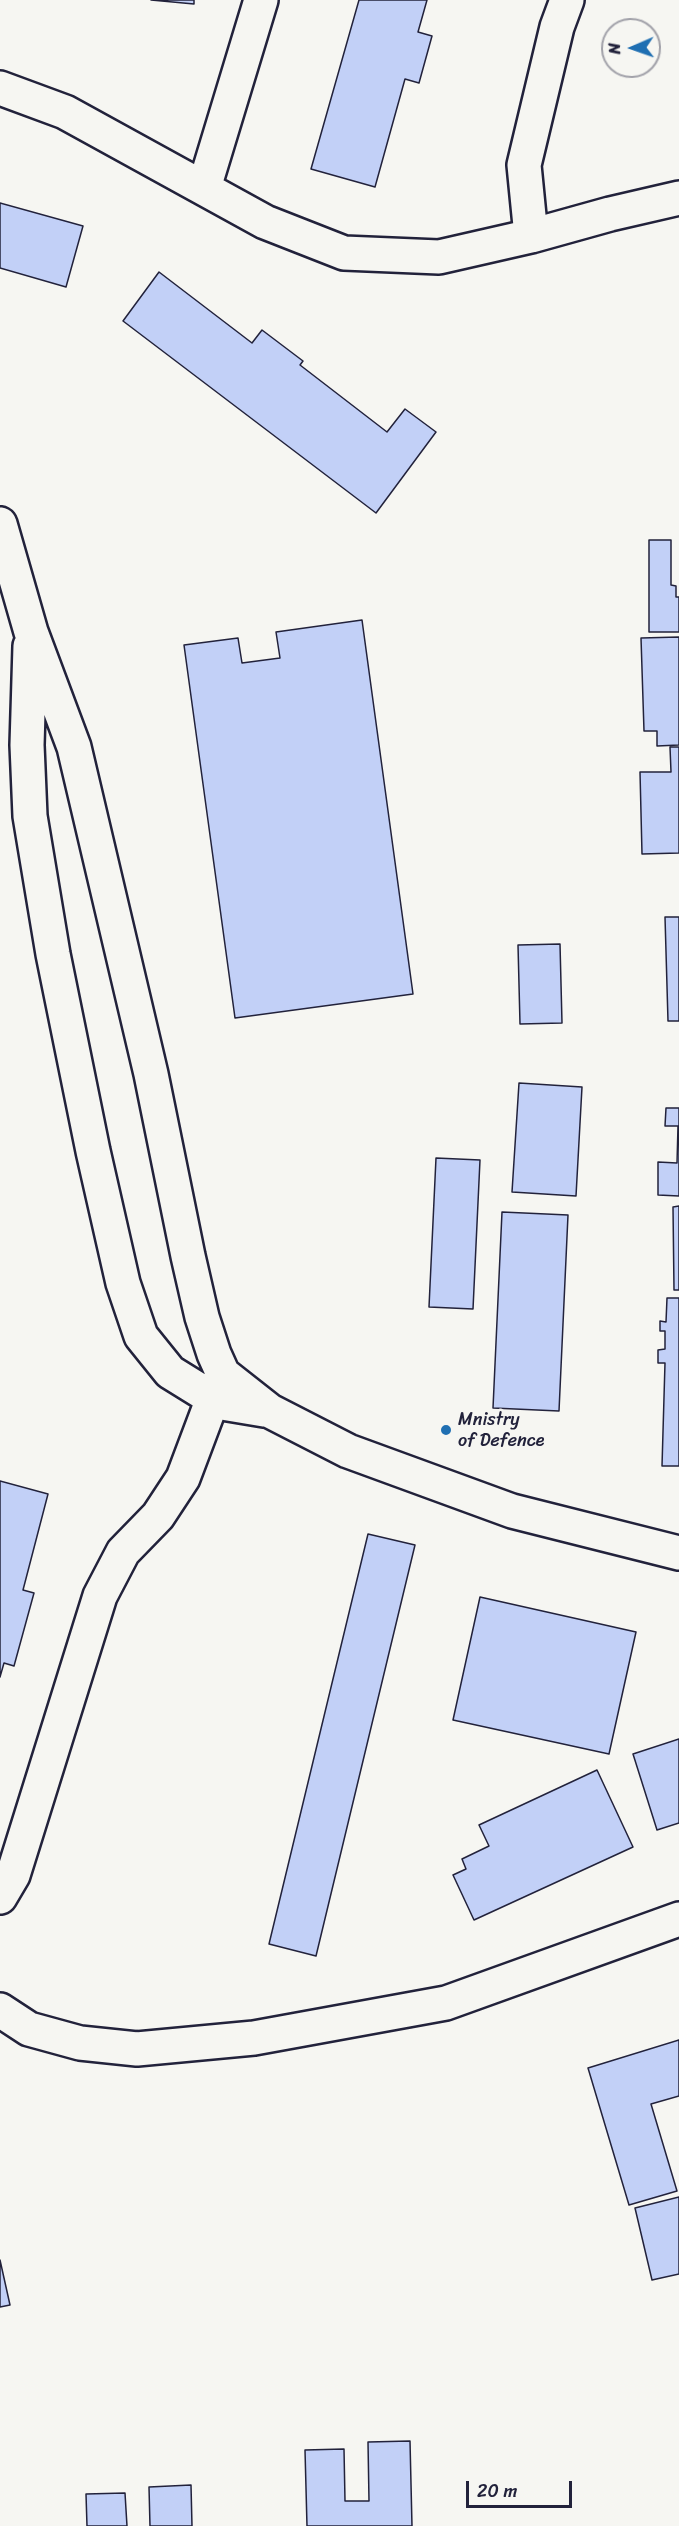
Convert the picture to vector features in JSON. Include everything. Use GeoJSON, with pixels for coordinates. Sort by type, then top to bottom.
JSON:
{"type":"FeatureCollection","features":[{"type":"Feature","properties":{"kind":"street"},"geometry":{"type":"LineString","coordinates":[[204,189],[261,0]]}},
{"type":"Feature","properties":{"kind":"street"},"geometry":{"type":"LineString","coordinates":[[531,236],[524,165],[557,27],[567,0]]}},
{"type":"Feature","properties":{"kind":"street"},"geometry":{"type":"LineString","coordinates":[[0,88],[65,112],[265,222],[344,253],[440,257],[679,198]]}},
{"type":"Feature","properties":{"kind":"street"},"geometry":{"type":"LineString","coordinates":[[0,524],[31,632],[74,747],[151,1074],[202,1317],[214,1354],[217,1386],[183,1478],[158,1516],[123,1552],[100,1596],[13,1875],[0,1897]]}},
{"type":"Feature","properties":{"kind":"street"},"geometry":{"type":"LineString","coordinates":[[31,632],[27,745],[30,816],[53,954],[114,1245],[123,1283],[141,1336],[170,1372],[217,1386],[228,1404],[270,1411],[348,1451],[512,1511],[679,1553]]}},
{"type":"Feature","properties":{"kind":"street"},"geometry":{"type":"LineString","coordinates":[[0,2010],[29,2029],[80,2043],[114,2047],[137,2049],[254,2038],[446,2003],[679,1919]]}},
{"type":"Feature","properties":{"kind":"building"},"geometry":{"type":"Polygon","coordinates":[[[151,0],[194,0],[194,4],[151,0]]]}},
{"type":"Feature","properties":{"kind":"building"},"geometry":{"type":"Polygon","coordinates":[[[359,0],[427,0],[418,32],[432,36],[419,83],[405,79],[375,187],[311,169],[359,0]]]}},
{"type":"Feature","properties":{"kind":"building"},"geometry":{"type":"Polygon","coordinates":[[[0,203],[83,226],[66,287],[0,268],[0,203]]]}},
{"type":"Feature","properties":{"kind":"building"},"geometry":{"type":"Polygon","coordinates":[[[159,272],[252,343],[262,330],[303,361],[300,365],[387,432],[405,409],[436,432],[376,513],[123,321],[159,272]]]}},
{"type":"Feature","properties":{"kind":"building"},"geometry":{"type":"Polygon","coordinates":[[[649,540],[671,540],[671,585],[676,586],[676,597],[679,597],[679,632],[649,632],[649,540]]]}},
{"type":"Feature","properties":{"kind":"building"},"geometry":{"type":"Polygon","coordinates":[[[362,620],[413,994],[235,1018],[184,645],[238,638],[242,663],[280,658],[276,632],[362,620]]]}},
{"type":"Feature","properties":{"kind":"building"},"geometry":{"type":"Polygon","coordinates":[[[679,637],[679,745],[657,746],[657,731],[644,731],[641,638],[679,637]]]}},
{"type":"Feature","properties":{"kind":"building"},"geometry":{"type":"Polygon","coordinates":[[[670,747],[679,747],[679,853],[642,854],[640,772],[671,772],[670,747]]]}},
{"type":"Feature","properties":{"kind":"building"},"geometry":{"type":"Polygon","coordinates":[[[665,917],[679,917],[679,1021],[668,1021],[665,917]]]}},
{"type":"Feature","properties":{"kind":"building"},"geometry":{"type":"Polygon","coordinates":[[[560,944],[562,1023],[520,1024],[518,945],[560,944]]]}},
{"type":"Feature","properties":{"kind":"building"},"geometry":{"type":"Polygon","coordinates":[[[519,1083],[582,1087],[576,1196],[512,1192],[519,1083]]]}},
{"type":"Feature","properties":{"kind":"building"},"geometry":{"type":"Polygon","coordinates":[[[666,1108],[679,1108],[679,1196],[658,1195],[658,1162],[677,1163],[678,1126],[665,1126],[666,1108]]]}},
{"type":"Feature","properties":{"kind":"building"},"geometry":{"type":"Polygon","coordinates":[[[436,1158],[480,1160],[473,1309],[429,1307],[436,1158]]]}},
{"type":"Feature","properties":{"kind":"building"},"geometry":{"type":"Polygon","coordinates":[[[679,1206],[679,1290],[674,1290],[673,1207],[679,1206]]]}},
{"type":"Feature","properties":{"kind":"building"},"geometry":{"type":"Polygon","coordinates":[[[502,1212],[568,1215],[559,1411],[493,1408],[502,1212]]]}},
{"type":"Feature","properties":{"kind":"building"},"geometry":{"type":"Polygon","coordinates":[[[667,1298],[679,1298],[679,1466],[662,1466],[665,1363],[658,1363],[658,1350],[665,1349],[665,1331],[660,1331],[660,1321],[666,1322],[667,1298]]]}},
{"type":"Feature","properties":{"kind":"building"},"geometry":{"type":"Polygon","coordinates":[[[0,1481],[48,1494],[23,1590],[34,1593],[14,1666],[4,1663],[0,1677],[0,1481]]]}},
{"type":"Feature","properties":{"kind":"building"},"geometry":{"type":"Polygon","coordinates":[[[368,1534],[415,1545],[316,1956],[269,1944],[368,1534]]]}},
{"type":"Feature","properties":{"kind":"building"},"geometry":{"type":"Polygon","coordinates":[[[480,1597],[636,1632],[609,1754],[453,1720],[480,1597]]]}},
{"type":"Feature","properties":{"kind":"building"},"geometry":{"type":"Polygon","coordinates":[[[679,1739],[679,1823],[657,1830],[633,1754],[679,1739]]]}},
{"type":"Feature","properties":{"kind":"building"},"geometry":{"type":"Polygon","coordinates":[[[597,1770],[633,1847],[474,1920],[453,1875],[466,1869],[462,1859],[489,1846],[479,1825],[597,1770]]]}},
{"type":"Feature","properties":{"kind":"building"},"geometry":{"type":"Polygon","coordinates":[[[679,2040],[679,2096],[651,2104],[677,2191],[629,2205],[588,2068],[679,2040]]]}},
{"type":"Feature","properties":{"kind":"building"},"geometry":{"type":"Polygon","coordinates":[[[679,2197],[679,2274],[652,2280],[635,2208],[679,2197]]]}},
{"type":"Feature","properties":{"kind":"building"},"geometry":{"type":"Polygon","coordinates":[[[0,2260],[10,2305],[0,2307],[0,2260]]]}},
{"type":"Feature","properties":{"kind":"building"},"geometry":{"type":"Polygon","coordinates":[[[410,2441],[412,2526],[307,2526],[305,2450],[344,2449],[345,2501],[369,2501],[368,2442],[410,2441]]]}},
{"type":"Feature","properties":{"kind":"building"},"geometry":{"type":"Polygon","coordinates":[[[191,2485],[192,2526],[150,2526],[149,2487],[191,2485]]]}},
{"type":"Feature","properties":{"kind":"building"},"geometry":{"type":"Polygon","coordinates":[[[125,2493],[127,2526],[87,2526],[86,2494],[125,2493]]]}},
{"type":"Feature","properties":{"kind":"place","name":"Mnistry of Defence"},"geometry":{"type":"Point","coordinates":[446,1430]}}]}
